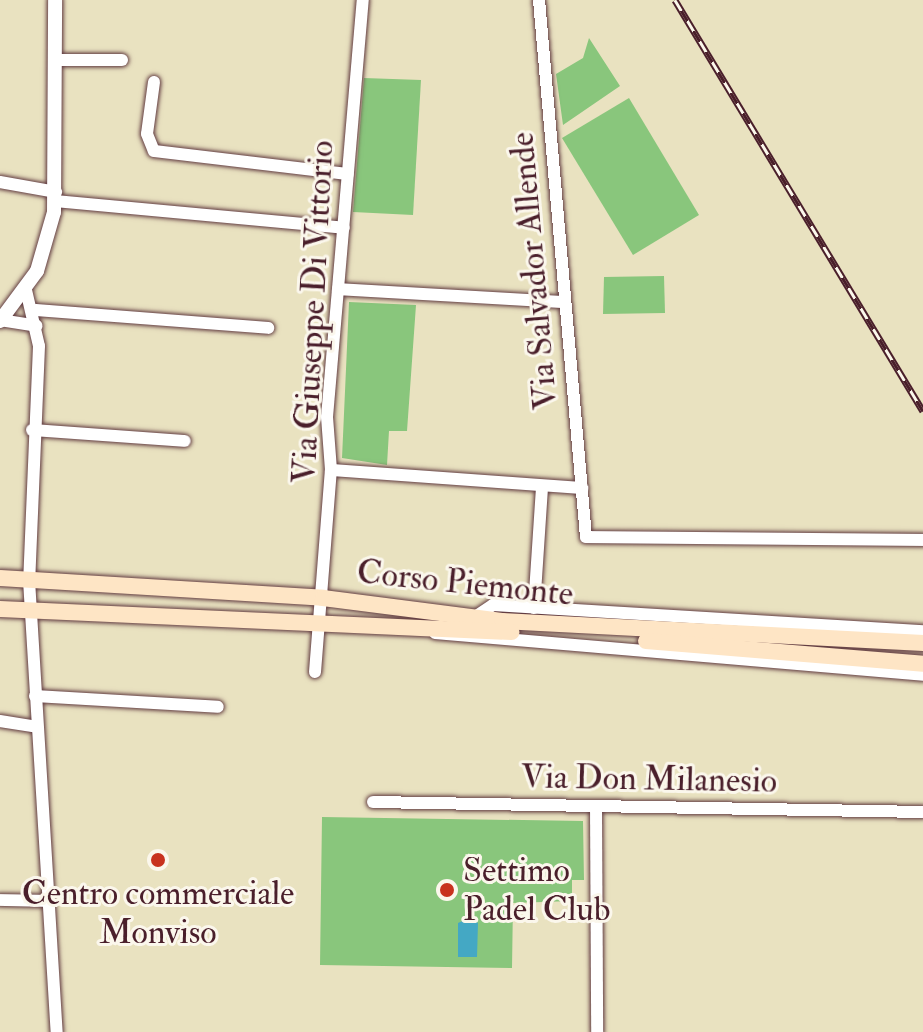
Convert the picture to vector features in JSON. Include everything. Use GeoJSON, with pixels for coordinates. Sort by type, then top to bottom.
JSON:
{"type":"FeatureCollection","features":[{"type":"Feature","properties":{"kind":"main road","name":"Corso Piemonte"},"geometry":{"type":"LineString","coordinates":[[0,578],[323,598],[475,617],[802,645],[923,664]]}},
{"type":"Feature","properties":{"kind":"main road","name":"Corso Piemonte"},"geometry":{"type":"LineString","coordinates":[[0,609],[321,627],[802,645],[923,643]]}},
{"type":"Feature","properties":{"kind":"street"},"geometry":{"type":"LineString","coordinates":[[0,320],[26,290],[46,251],[56,196],[55,0]]}},
{"type":"Feature","properties":{"kind":"street","name":"Via Giuseppe Di Vittorio"},"geometry":{"type":"LineString","coordinates":[[315,672],[321,627],[331,470],[327,417],[363,0]]}},
{"type":"Feature","properties":{"kind":"street","name":"Via Salvador Allende"},"geometry":{"type":"LineString","coordinates":[[539,0],[586,537],[923,540]]}},
{"type":"Feature","properties":{"kind":"street"},"geometry":{"type":"LineString","coordinates":[[57,60],[122,60]]}},
{"type":"Feature","properties":{"kind":"street"},"geometry":{"type":"LineString","coordinates":[[154,82],[147,134],[154,151],[348,174]]}},
{"type":"Feature","properties":{"kind":"street"},"geometry":{"type":"LineString","coordinates":[[0,182],[56,196],[344,228]]}},
{"type":"Feature","properties":{"kind":"street"},"geometry":{"type":"LineString","coordinates":[[338,289],[565,302]]}},
{"type":"Feature","properties":{"kind":"street"},"geometry":{"type":"LineString","coordinates":[[26,290],[36,310],[37,326],[29,580],[57,1032]]}},
{"type":"Feature","properties":{"kind":"street"},"geometry":{"type":"LineString","coordinates":[[36,310],[268,328]]}},
{"type":"Feature","properties":{"kind":"street"},"geometry":{"type":"LineString","coordinates":[[0,320],[37,326]]}},
{"type":"Feature","properties":{"kind":"street"},"geometry":{"type":"LineString","coordinates":[[32,430],[185,441]]}},
{"type":"Feature","properties":{"kind":"street"},"geometry":{"type":"LineString","coordinates":[[331,470],[582,488]]}},
{"type":"Feature","properties":{"kind":"street"},"geometry":{"type":"LineString","coordinates":[[534,608],[542,486]]}},
{"type":"Feature","properties":{"kind":"street"},"geometry":{"type":"LineString","coordinates":[[475,617],[493,605],[923,631]]}},
{"type":"Feature","properties":{"kind":"street","name":"Corso Piemonte"},"geometry":{"type":"LineString","coordinates":[[420,630],[465,641],[923,675]]}},
{"type":"Feature","properties":{"kind":"street"},"geometry":{"type":"LineString","coordinates":[[35,696],[218,707]]}},
{"type":"Feature","properties":{"kind":"street"},"geometry":{"type":"LineString","coordinates":[[0,721],[36,727]]}},
{"type":"Feature","properties":{"kind":"street","name":"Via Don Milanesio"},"geometry":{"type":"LineString","coordinates":[[373,802],[923,812]]}},
{"type":"Feature","properties":{"kind":"street"},"geometry":{"type":"LineString","coordinates":[[596,806],[597,1032]]}},
{"type":"Feature","properties":{"kind":"street"},"geometry":{"type":"LineString","coordinates":[[0,900],[47,901]]}},
{"type":"Feature","properties":{"kind":"green space"},"geometry":{"type":"Polygon","coordinates":[[[589,38],[620,86],[563,125],[556,74],[583,58],[589,38]]]}},
{"type":"Feature","properties":{"kind":"green space"},"geometry":{"type":"Polygon","coordinates":[[[364,78],[421,80],[413,215],[353,212],[364,78]]]}},
{"type":"Feature","properties":{"kind":"green space"},"geometry":{"type":"Polygon","coordinates":[[[629,98],[699,215],[633,255],[562,138],[629,98]]]}},
{"type":"Feature","properties":{"kind":"green space"},"geometry":{"type":"Polygon","coordinates":[[[664,276],[665,313],[603,314],[604,277],[664,276]]]}},
{"type":"Feature","properties":{"kind":"green space"},"geometry":{"type":"Polygon","coordinates":[[[349,302],[416,305],[407,431],[389,431],[387,465],[342,458],[349,302]]]}},
{"type":"Feature","properties":{"kind":"green space","name":"Settimo Padel Club"},"geometry":{"type":"Polygon","coordinates":[[[322,817],[583,821],[584,880],[572,880],[572,901],[513,903],[512,968],[320,965],[322,817]]]}},
{"type":"Feature","properties":{"kind":"water"},"geometry":{"type":"Polygon","coordinates":[[[469,918],[478,923],[477,957],[458,957],[458,923],[469,918]]]}},
{"type":"Feature","properties":{"kind":"railway"},"geometry":{"type":"LineString","coordinates":[[675,0],[923,411]]}},
{"type":"Feature","properties":{"kind":"place","name":"Centro commerciale Monviso"},"geometry":{"type":"Point","coordinates":[158,860]}},
{"type":"Feature","properties":{"kind":"place","name":"Settimo Padel Club"},"geometry":{"type":"Point","coordinates":[447,890]}}]}
